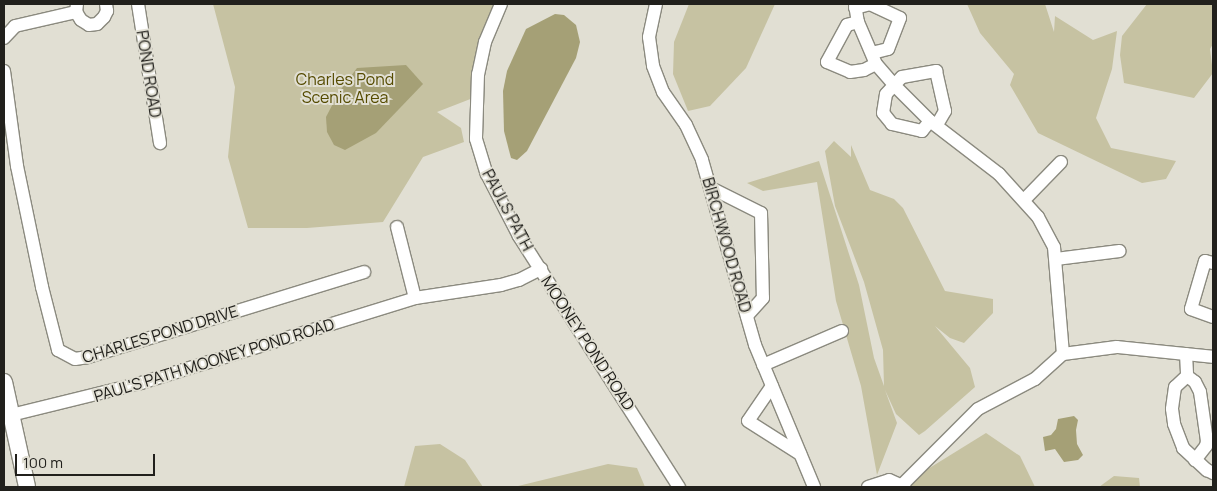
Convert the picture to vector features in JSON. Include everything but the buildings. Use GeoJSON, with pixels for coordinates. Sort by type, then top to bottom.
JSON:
{"type":"FeatureCollection","features":[{"type":"Feature","properties":{"kind":"main road"},"geometry":{"type":"LineString","coordinates":[[4,382],[28,487]]}},
{"type":"Feature","properties":{"kind":"street"},"geometry":{"type":"LineString","coordinates":[[4,38],[15,26],[77,8],[81,20],[89,25],[97,24],[104,17],[110,4]]}},
{"type":"Feature","properties":{"kind":"street","name":"POND ROAD"},"geometry":{"type":"LineString","coordinates":[[138,4],[160,143]]}},
{"type":"Feature","properties":{"kind":"street","name":"PAULS PATH"},"geometry":{"type":"LineString","coordinates":[[501,4],[485,42],[478,74],[476,139],[487,174],[519,236],[541,270]]}},
{"type":"Feature","properties":{"kind":"street","name":"BIRCHWOOD ROAD"},"geometry":{"type":"LineString","coordinates":[[656,4],[648,37],[653,66],[663,92],[686,125],[702,160],[763,365],[814,487]]}},
{"type":"Feature","properties":{"kind":"street"},"geometry":{"type":"LineString","coordinates":[[858,22],[847,25],[827,62],[850,72],[864,70],[874,59],[888,49],[900,18],[870,4],[855,6],[858,22],[874,59],[894,85],[933,123],[999,174],[1024,200],[1047,232],[1056,259],[1063,354]]}},
{"type":"Feature","properties":{"kind":"street"},"geometry":{"type":"LineString","coordinates":[[936,70],[945,111],[933,123],[922,131],[892,124],[883,113],[886,94],[902,78],[936,70]]}},
{"type":"Feature","properties":{"kind":"street","name":"CHARLES POND DRIVE"},"geometry":{"type":"LineString","coordinates":[[4,71],[18,166],[42,287],[58,350],[75,359],[88,357],[364,272]]}},
{"type":"Feature","properties":{"kind":"street"},"geometry":{"type":"LineString","coordinates":[[1024,200],[1061,162]]}},
{"type":"Feature","properties":{"kind":"street"},"geometry":{"type":"LineString","coordinates":[[711,188],[761,213],[763,298],[747,316]]}},
{"type":"Feature","properties":{"kind":"street"},"geometry":{"type":"LineString","coordinates":[[397,227],[416,298]]}},
{"type":"Feature","properties":{"kind":"street"},"geometry":{"type":"LineString","coordinates":[[1056,259],[1118,251]]}},
{"type":"Feature","properties":{"kind":"street"},"geometry":{"type":"LineString","coordinates":[[1213,263],[1205,261],[1191,309],[1213,317]]}},
{"type":"Feature","properties":{"kind":"street","name":"MOONEY POND ROAD"},"geometry":{"type":"LineString","coordinates":[[416,298],[500,285],[519,280],[541,270],[679,487]]}},
{"type":"Feature","properties":{"kind":"street","name":"PAUL'S PATH MOONEY POND ROAD"},"geometry":{"type":"LineString","coordinates":[[11,416],[133,386],[416,298]]}},
{"type":"Feature","properties":{"kind":"street"},"geometry":{"type":"LineString","coordinates":[[763,365],[842,331]]}},
{"type":"Feature","properties":{"kind":"street"},"geometry":{"type":"LineString","coordinates":[[868,487],[889,480],[903,486],[978,409],[1035,379],[1063,354],[1116,347],[1213,357]]}},
{"type":"Feature","properties":{"kind":"street"},"geometry":{"type":"LineString","coordinates":[[1186,354],[1187,376]]}},
{"type":"Feature","properties":{"kind":"street"},"geometry":{"type":"LineString","coordinates":[[1187,376],[1175,387],[1172,410],[1177,436],[1184,448],[1195,460],[1213,473]]}},
{"type":"Feature","properties":{"kind":"street"},"geometry":{"type":"LineString","coordinates":[[1187,376],[1195,382],[1200,392],[1207,441],[1206,446],[1195,460]]}},
{"type":"Feature","properties":{"kind":"street"},"geometry":{"type":"LineString","coordinates":[[772,386],[748,421],[800,454]]}},
{"type":"Feature","properties":{"kind":"green space","name":"Charles Pond Scenic Area"},"geometry":{"type":"Polygon","coordinates":[[[213,4],[501,4],[473,98],[437,112],[461,128],[464,142],[423,157],[383,222],[307,228],[248,228],[228,157],[235,87],[213,4]]]}},
{"type":"Feature","properties":{"kind":"green space"},"geometry":{"type":"Polygon","coordinates":[[[689,4],[775,4],[746,68],[710,106],[688,111],[673,74],[674,42],[689,4]]]}},
{"type":"Feature","properties":{"kind":"green space"},"geometry":{"type":"Polygon","coordinates":[[[967,4],[1045,4],[1054,32],[1055,16],[1093,40],[1117,31],[1112,69],[1096,118],[1111,148],[1176,161],[1166,179],[1142,183],[1038,133],[1010,85],[1014,74],[980,33],[967,4]]]}},
{"type":"Feature","properties":{"kind":"green space"},"geometry":{"type":"Polygon","coordinates":[[[1147,4],[1213,4],[1213,44],[1210,49],[1213,73],[1194,98],[1124,83],[1120,55],[1122,36],[1147,4]]]}},
{"type":"Feature","properties":{"kind":"green space"},"geometry":{"type":"Polygon","coordinates":[[[834,141],[851,157],[851,145],[870,190],[894,199],[903,208],[945,291],[993,299],[993,313],[964,343],[950,338],[935,326],[970,368],[975,387],[925,431],[919,435],[896,414],[885,390],[897,423],[877,475],[861,386],[836,301],[817,182],[763,191],[747,183],[819,161],[859,285],[874,358],[884,386],[883,350],[864,282],[835,206],[825,151],[834,141]]]}},
{"type":"Feature","properties":{"kind":"green space"},"geometry":{"type":"Polygon","coordinates":[[[986,433],[1020,456],[1035,487],[904,487],[902,485],[986,433]]]}},
{"type":"Feature","properties":{"kind":"green space"},"geometry":{"type":"Polygon","coordinates":[[[440,444],[465,460],[483,487],[404,487],[415,446],[440,444]]]}},
{"type":"Feature","properties":{"kind":"green space"},"geometry":{"type":"Polygon","coordinates":[[[608,464],[637,468],[645,487],[514,487],[608,464]]]}},
{"type":"Feature","properties":{"kind":"green space"},"geometry":{"type":"Polygon","coordinates":[[[1114,476],[1139,478],[1140,487],[1099,487],[1114,476]]]}},
{"type":"Feature","properties":{"kind":"shaded area"},"geometry":{"type":"Polygon","coordinates":[[[555,14],[564,15],[576,25],[580,42],[576,58],[527,151],[517,160],[511,158],[504,131],[503,91],[507,71],[526,29],[555,14]]]}},
{"type":"Feature","properties":{"kind":"shaded area"},"geometry":{"type":"Polygon","coordinates":[[[406,65],[423,84],[376,133],[345,150],[334,145],[327,132],[326,117],[339,92],[357,68],[406,65]]]}},
{"type":"Feature","properties":{"kind":"shaded area"},"geometry":{"type":"Polygon","coordinates":[[[1074,416],[1078,420],[1076,430],[1077,444],[1083,455],[1078,460],[1064,462],[1055,449],[1045,451],[1043,437],[1051,435],[1056,429],[1058,419],[1074,416]]]}}]}
